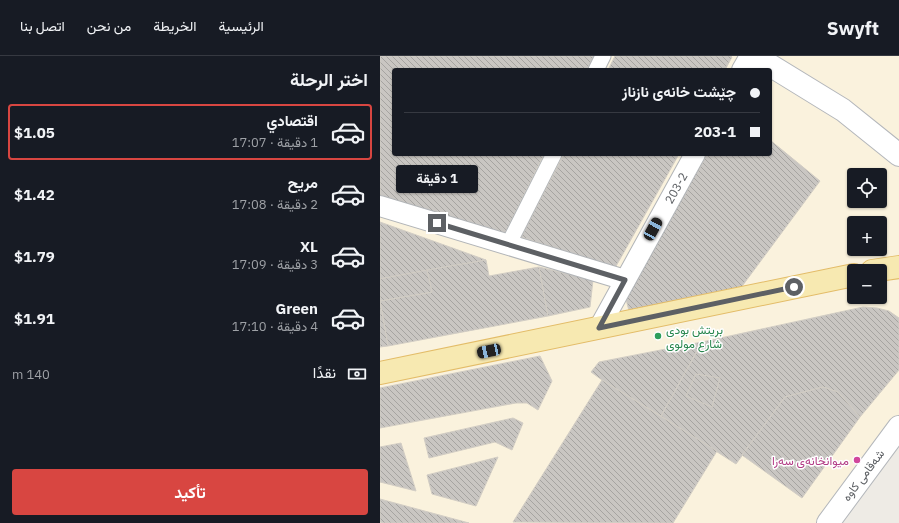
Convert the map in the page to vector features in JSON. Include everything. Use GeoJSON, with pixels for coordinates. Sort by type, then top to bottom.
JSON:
{"type":"FeatureCollection","features":[{"type":"Feature","properties":{"kind":"main road"},"geometry":{"type":"LineString","coordinates":[[755,56],[843,110],[899,155]]}},
{"type":"Feature","properties":{"kind":"main road"},"geometry":{"type":"LineString","coordinates":[[380,373],[847,276]]}},
{"type":"Feature","properties":{"kind":"main road","name":"شەقامی کاوە"},"geometry":{"type":"LineString","coordinates":[[828,523],[899,428]]}},
{"type":"Feature","properties":{"kind":"street"},"geometry":{"type":"LineString","coordinates":[[597,68],[603,56]]}},
{"type":"Feature","properties":{"kind":"street"},"geometry":{"type":"LineString","coordinates":[[743,68],[750,56]]}},
{"type":"Feature","properties":{"kind":"street"},"geometry":{"type":"LineString","coordinates":[[508,245],[553,156]]}},
{"type":"Feature","properties":{"kind":"street","name":"203-2"},"geometry":{"type":"LineString","coordinates":[[599,328],[694,156]]}},
{"type":"Feature","properties":{"kind":"street"},"geometry":{"type":"LineString","coordinates":[[380,206],[625,280]]}},
{"type":"Feature","properties":{"kind":"shaded area"},"geometry":{"type":"Polygon","coordinates":[[[380,56],[899,56],[899,263],[887,265],[887,264],[847,264],[847,273],[380,364],[380,56]]]}},
{"type":"Feature","properties":{"kind":"shaded area"},"geometry":{"type":"Polygon","coordinates":[[[899,273],[899,427],[828,523],[380,523],[380,379],[847,283],[847,304],[887,304],[887,276],[899,273]]]}},
{"type":"Feature","properties":{"kind":"building"},"geometry":{"type":"Polygon","coordinates":[[[380,56],[594,56],[588,68],[392,68],[392,156],[543,156],[504,235],[380,195],[380,56]]]}},
{"type":"Feature","properties":{"kind":"building"},"geometry":{"type":"Polygon","coordinates":[[[615,56],[732,57],[726,68],[609,68],[615,56]]]}},
{"type":"Feature","properties":{"kind":"building"},"geometry":{"type":"Polygon","coordinates":[[[772,142],[820,181],[740,289],[629,311],[626,299],[706,156],[772,156],[772,142]]]}},
{"type":"Feature","properties":{"kind":"building"},"geometry":{"type":"Polygon","coordinates":[[[563,156],[678,156],[615,268],[521,237],[563,156]]]}},
{"type":"Feature","properties":{"kind":"building"},"geometry":{"type":"Polygon","coordinates":[[[380,222],[486,260],[380,279],[380,222]]]}},
{"type":"Feature","properties":{"kind":"building"},"geometry":{"type":"Polygon","coordinates":[[[486,260],[489,276],[539,267],[548,316],[388,346],[380,301],[432,292],[427,270],[486,260]]]}},
{"type":"Feature","properties":{"kind":"building"},"geometry":{"type":"Polygon","coordinates":[[[539,267],[593,280],[590,307],[548,316],[539,267]]]}},
{"type":"Feature","properties":{"kind":"building"},"geometry":{"type":"Polygon","coordinates":[[[427,270],[432,292],[380,301],[380,279],[427,270]]]}},
{"type":"Feature","properties":{"kind":"building"},"geometry":{"type":"Polygon","coordinates":[[[380,301],[388,346],[380,347],[380,301]]]}},
{"type":"Feature","properties":{"kind":"building"},"geometry":{"type":"Polygon","coordinates":[[[863,307],[889,311],[899,318],[899,370],[860,417],[838,392],[823,387],[785,397],[736,464],[661,416],[702,342],[863,307]]]}},
{"type":"Feature","properties":{"kind":"building"},"geometry":{"type":"Polygon","coordinates":[[[702,342],[661,416],[591,372],[599,362],[702,342]]]}},
{"type":"Feature","properties":{"kind":"building"},"geometry":{"type":"Polygon","coordinates":[[[540,356],[552,381],[538,410],[527,403],[516,403],[380,428],[380,388],[540,356]]]}},
{"type":"Feature","properties":{"kind":"building"},"geometry":{"type":"Polygon","coordinates":[[[696,374],[720,378],[712,407],[686,396],[696,374]]]}},
{"type":"Feature","properties":{"kind":"building"},"geometry":{"type":"Polygon","coordinates":[[[602,380],[717,451],[673,523],[513,522],[602,380]]]}},
{"type":"Feature","properties":{"kind":"building"},"geometry":{"type":"Polygon","coordinates":[[[823,387],[838,392],[860,417],[802,498],[742,455],[785,397],[823,387]]]}},
{"type":"Feature","properties":{"kind":"building"},"geometry":{"type":"Polygon","coordinates":[[[513,418],[523,423],[512,450],[495,442],[429,458],[424,438],[513,418]]]}},
{"type":"Feature","properties":{"kind":"building"},"geometry":{"type":"Polygon","coordinates":[[[401,443],[416,491],[380,482],[380,447],[401,443]]]}},
{"type":"Feature","properties":{"kind":"building"},"geometry":{"type":"Polygon","coordinates":[[[498,457],[476,506],[432,494],[427,475],[498,457]]]}},
{"type":"Feature","properties":{"kind":"building"},"geometry":{"type":"Polygon","coordinates":[[[380,499],[469,523],[383,523],[380,522],[380,499]]]}},
{"type":"Feature","properties":{"kind":"place","name":"بريتش بودى شارع مولوى"},"geometry":{"type":"Point","coordinates":[658,336]}},
{"type":"Feature","properties":{"kind":"place","name":"میوانخانەی سەرا"},"geometry":{"type":"Point","coordinates":[857,460]}},
{"type":"Feature","properties":{"kind":"route"},"geometry":{"type":"LineString","coordinates":[[437,223],[625,280],[599,328],[794,287]]}}]}
